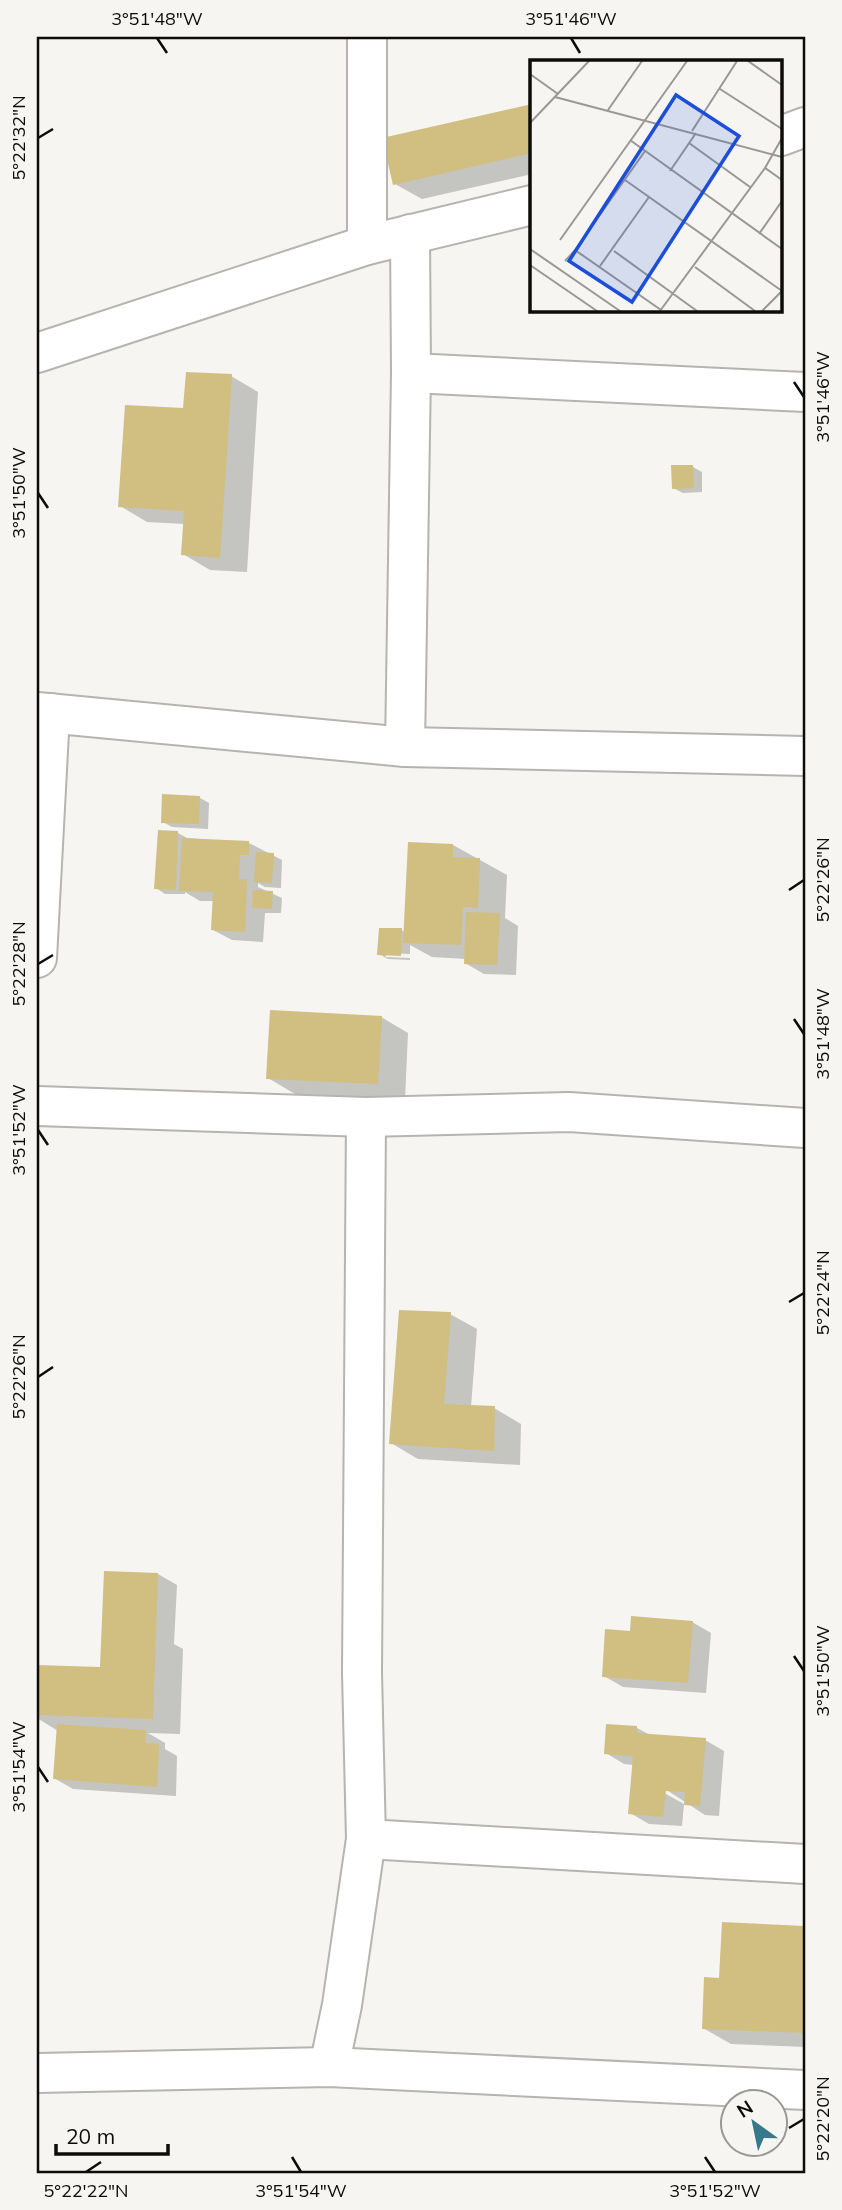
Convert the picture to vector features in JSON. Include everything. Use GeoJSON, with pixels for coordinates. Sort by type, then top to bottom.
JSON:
{"type":"FeatureCollection","features":[{"type":"Feature","properties":{"kind":"street"},"geometry":{"type":"LineString","coordinates":[[367,245],[368,37]]}},
{"type":"Feature","properties":{"kind":"street"},"geometry":{"type":"LineString","coordinates":[[782,136],[805,127]]}},
{"type":"Feature","properties":{"kind":"street"},"geometry":{"type":"LineString","coordinates":[[37,354],[367,245],[530,205]]}},
{"type":"Feature","properties":{"kind":"street"},"geometry":{"type":"LineString","coordinates":[[405,747],[411,373],[410,234]]}},
{"type":"Feature","properties":{"kind":"street"},"geometry":{"type":"LineString","coordinates":[[411,373],[805,392]]}},
{"type":"Feature","properties":{"kind":"street"},"geometry":{"type":"LineString","coordinates":[[37,958],[44,713],[405,747],[805,756]]}},
{"type":"Feature","properties":{"kind":"street"},"geometry":{"type":"LineString","coordinates":[[37,1106],[366,1117],[569,1112],[805,1128]]}},
{"type":"Feature","properties":{"kind":"street"},"geometry":{"type":"LineString","coordinates":[[329,2067],[342,2005],[366,1839],[362,1673],[366,1117]]}},
{"type":"Feature","properties":{"kind":"street"},"geometry":{"type":"LineString","coordinates":[[366,1839],[805,1864]]}},
{"type":"Feature","properties":{"kind":"street"},"geometry":{"type":"LineString","coordinates":[[37,2073],[329,2067],[805,2090]]}},
{"type":"Feature","properties":{"kind":"building"},"geometry":{"type":"Polygon","coordinates":[[[530,104],[530,153],[393,185],[382,138],[530,104]]]}},
{"type":"Feature","properties":{"kind":"building"},"geometry":{"type":"Polygon","coordinates":[[[186,372],[232,374],[220,558],[181,555],[184,511],[118,507],[125,405],[183,408],[186,372]]]}},
{"type":"Feature","properties":{"kind":"building"},"geometry":{"type":"Polygon","coordinates":[[[671,465],[693,465],[694,488],[672,489],[671,465]]]}},
{"type":"Feature","properties":{"kind":"building"},"geometry":{"type":"Polygon","coordinates":[[[162,794],[200,796],[199,824],[161,823],[162,794]]]}},
{"type":"Feature","properties":{"kind":"building"},"geometry":{"type":"Polygon","coordinates":[[[158,830],[178,831],[176,890],[154,889],[158,830]]]}},
{"type":"Feature","properties":{"kind":"building"},"geometry":{"type":"Polygon","coordinates":[[[182,838],[249,841],[249,855],[240,855],[239,879],[247,879],[245,932],[211,930],[213,892],[179,891],[182,838]]]}},
{"type":"Feature","properties":{"kind":"building"},"geometry":{"type":"Polygon","coordinates":[[[408,842],[453,844],[453,857],[480,858],[478,908],[463,907],[461,945],[403,943],[408,842]]]}},
{"type":"Feature","properties":{"kind":"building"},"geometry":{"type":"Polygon","coordinates":[[[256,852],[274,853],[272,883],[254,882],[256,852]]]}},
{"type":"Feature","properties":{"kind":"building"},"geometry":{"type":"Polygon","coordinates":[[[253,890],[273,891],[272,909],[252,908],[253,890]]]}},
{"type":"Feature","properties":{"kind":"building"},"geometry":{"type":"Polygon","coordinates":[[[466,912],[500,913],[497,965],[464,964],[466,912]]]}},
{"type":"Feature","properties":{"kind":"building"},"geometry":{"type":"Polygon","coordinates":[[[379,928],[402,928],[401,956],[377,955],[379,928]]]}},
{"type":"Feature","properties":{"kind":"building"},"geometry":{"type":"Polygon","coordinates":[[[270,1010],[382,1016],[378,1084],[266,1079],[270,1010]]]}},
{"type":"Feature","properties":{"kind":"building"},"geometry":{"type":"Polygon","coordinates":[[[399,1310],[451,1312],[444,1404],[495,1406],[494,1451],[389,1444],[399,1310]]]}},
{"type":"Feature","properties":{"kind":"building"},"geometry":{"type":"Polygon","coordinates":[[[104,1571],[158,1573],[153,1719],[37,1715],[37,1665],[100,1667],[104,1571]]]}},
{"type":"Feature","properties":{"kind":"building"},"geometry":{"type":"Polygon","coordinates":[[[631,1616],[693,1621],[688,1683],[602,1677],[605,1629],[630,1631],[631,1616]]]}},
{"type":"Feature","properties":{"kind":"building"},"geometry":{"type":"Polygon","coordinates":[[[57,1724],[146,1730],[146,1743],[159,1744],[157,1787],[53,1779],[57,1724]]]}},
{"type":"Feature","properties":{"kind":"building"},"geometry":{"type":"Polygon","coordinates":[[[606,1724],[637,1726],[637,1733],[706,1738],[700,1806],[684,1805],[685,1792],[666,1791],[663,1817],[628,1814],[633,1756],[604,1754],[606,1724]]]}},
{"type":"Feature","properties":{"kind":"building"},"geometry":{"type":"Polygon","coordinates":[[[722,1922],[805,1926],[805,2033],[702,2029],[704,1977],[719,1978],[722,1922]]]}}]}
